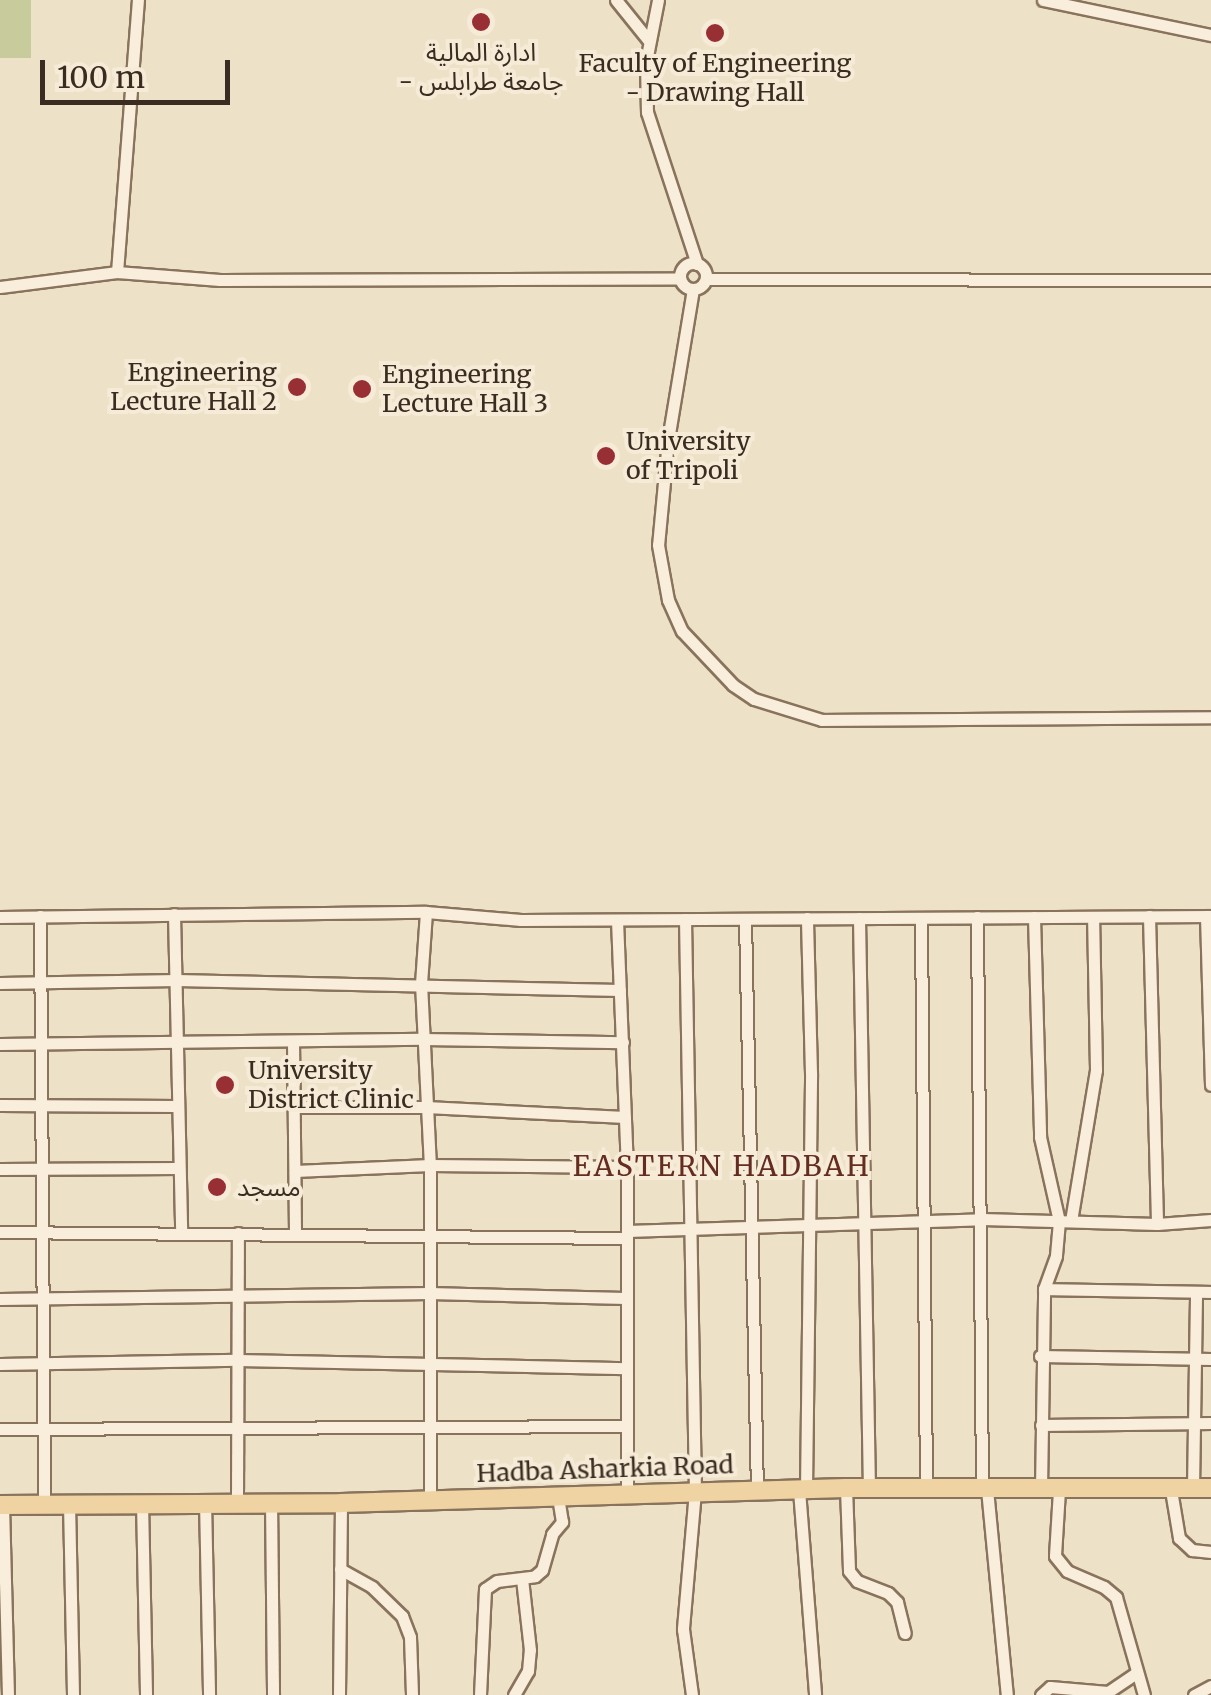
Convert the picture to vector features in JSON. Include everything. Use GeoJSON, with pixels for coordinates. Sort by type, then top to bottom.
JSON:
{"type":"FeatureCollection","features":[{"type":"Feature","properties":{"kind":"main road","name":"Hadba Asharkia Road"},"geometry":{"type":"LineString","coordinates":[[1,1505],[341,1502],[846,1488],[1202,1488]]}},
{"type":"Feature","properties":{"kind":"street"},"geometry":{"type":"LineString","coordinates":[[117,272],[138,0]]}},
{"type":"Feature","properties":{"kind":"street"},"geometry":{"type":"LineString","coordinates":[[616,0],[649,41]]}},
{"type":"Feature","properties":{"kind":"street"},"geometry":{"type":"LineString","coordinates":[[644,0],[658,1],[649,41],[647,112],[697,264],[706,279]]}},
{"type":"Feature","properties":{"kind":"street"},"geometry":{"type":"LineString","coordinates":[[1043,0],[1211,35]]}},
{"type":"Feature","properties":{"kind":"street"},"geometry":{"type":"LineString","coordinates":[[680,278],[683,268],[697,264]]}},
{"type":"Feature","properties":{"kind":"street"},"geometry":{"type":"LineString","coordinates":[[0,287],[117,272],[220,280],[680,278],[692,289]]}},
{"type":"Feature","properties":{"kind":"street"},"geometry":{"type":"LineString","coordinates":[[1211,280],[706,279],[692,289],[668,440],[658,545],[668,600],[682,631],[734,685],[754,699],[822,720],[1211,718]]}},
{"type":"Feature","properties":{"kind":"street"},"geometry":{"type":"LineString","coordinates":[[426,912],[422,982],[430,1165],[430,1499]]}},
{"type":"Feature","properties":{"kind":"street"},"geometry":{"type":"LineString","coordinates":[[0,917],[426,912],[521,920],[1209,916],[1211,1086]]}},
{"type":"Feature","properties":{"kind":"street"},"geometry":{"type":"LineString","coordinates":[[174,914],[180,1232]]}},
{"type":"Feature","properties":{"kind":"street"},"geometry":{"type":"LineString","coordinates":[[40,916],[47,1428],[44,1504]]}},
{"type":"Feature","properties":{"kind":"street"},"geometry":{"type":"LineString","coordinates":[[1149,916],[1157,1224]]}},
{"type":"Feature","properties":{"kind":"street"},"geometry":{"type":"LineString","coordinates":[[977,917],[985,1489],[1007,1695]]}},
{"type":"Feature","properties":{"kind":"street"},"geometry":{"type":"LineString","coordinates":[[1034,917],[1040,1137],[1065,1221]]}},
{"type":"Feature","properties":{"kind":"street"},"geometry":{"type":"LineString","coordinates":[[1093,917],[1096,1070],[1065,1221],[1044,1289],[1041,1424],[1055,1556],[1067,1571],[1104,1586],[1116,1598],[1144,1695]]}},
{"type":"Feature","properties":{"kind":"street"},"geometry":{"type":"LineString","coordinates":[[807,918],[809,1224],[803,1490],[815,1695]]}},
{"type":"Feature","properties":{"kind":"street"},"geometry":{"type":"LineString","coordinates":[[859,918],[867,1222],[868,1489]]}},
{"type":"Feature","properties":{"kind":"street"},"geometry":{"type":"LineString","coordinates":[[921,918],[926,1490]]}},
{"type":"Feature","properties":{"kind":"street"},"geometry":{"type":"LineString","coordinates":[[684,919],[696,1491],[683,1630],[692,1695]]}},
{"type":"Feature","properties":{"kind":"street"},"geometry":{"type":"LineString","coordinates":[[745,919],[757,1491]]}},
{"type":"Feature","properties":{"kind":"street"},"geometry":{"type":"LineString","coordinates":[[617,920],[627,1167],[627,1494]]}},
{"type":"Feature","properties":{"kind":"street"},"geometry":{"type":"LineString","coordinates":[[0,983],[422,982],[529,990],[620,990]]}},
{"type":"Feature","properties":{"kind":"street"},"geometry":{"type":"LineString","coordinates":[[0,1044],[423,1039],[623,1042]]}},
{"type":"Feature","properties":{"kind":"street"},"geometry":{"type":"LineString","coordinates":[[293,1041],[295,1233]]}},
{"type":"Feature","properties":{"kind":"street"},"geometry":{"type":"LineString","coordinates":[[0,1105],[176,1106]]}},
{"type":"Feature","properties":{"kind":"street"},"geometry":{"type":"LineString","coordinates":[[294,1107],[426,1106],[625,1117]]}},
{"type":"Feature","properties":{"kind":"street"},"geometry":{"type":"LineString","coordinates":[[295,1170],[430,1165],[627,1167]]}},
{"type":"Feature","properties":{"kind":"street"},"geometry":{"type":"LineString","coordinates":[[0,1168],[178,1168]]}},
{"type":"Feature","properties":{"kind":"street"},"geometry":{"type":"LineString","coordinates":[[0,1232],[627,1234],[688,1228],[982,1219],[1157,1224],[1211,1220]]}},
{"type":"Feature","properties":{"kind":"street"},"geometry":{"type":"LineString","coordinates":[[237,1501],[238,1233]]}},
{"type":"Feature","properties":{"kind":"street"},"geometry":{"type":"LineString","coordinates":[[1044,1289],[1211,1292]]}},
{"type":"Feature","properties":{"kind":"street"},"geometry":{"type":"LineString","coordinates":[[1196,1292],[1194,1423],[1202,1488]]}},
{"type":"Feature","properties":{"kind":"street"},"geometry":{"type":"LineString","coordinates":[[0,1298],[430,1293],[625,1298]]}},
{"type":"Feature","properties":{"kind":"street"},"geometry":{"type":"LineString","coordinates":[[1040,1356],[1211,1359]]}},
{"type":"Feature","properties":{"kind":"street"},"geometry":{"type":"LineString","coordinates":[[0,1364],[238,1360],[627,1368]]}},
{"type":"Feature","properties":{"kind":"street"},"geometry":{"type":"LineString","coordinates":[[1041,1424],[1211,1423]]}},
{"type":"Feature","properties":{"kind":"street"},"geometry":{"type":"LineString","coordinates":[[0,1429],[626,1426]]}},
{"type":"Feature","properties":{"kind":"street"},"geometry":{"type":"LineString","coordinates":[[846,1488],[849,1571],[857,1582],[888,1593],[897,1602],[905,1633]]}},
{"type":"Feature","properties":{"kind":"street"},"geometry":{"type":"LineString","coordinates":[[1172,1490],[1179,1538],[1192,1550],[1211,1552]]}},
{"type":"Feature","properties":{"kind":"street"},"geometry":{"type":"LineString","coordinates":[[480,1695],[485,1589],[497,1581],[522,1578],[542,1570],[551,1537],[562,1524],[558,1496]]}},
{"type":"Feature","properties":{"kind":"street"},"geometry":{"type":"LineString","coordinates":[[271,1500],[273,1695]]}},
{"type":"Feature","properties":{"kind":"street"},"geometry":{"type":"LineString","coordinates":[[142,1502],[146,1695]]}},
{"type":"Feature","properties":{"kind":"street"},"geometry":{"type":"LineString","coordinates":[[205,1502],[209,1695]]}},
{"type":"Feature","properties":{"kind":"street"},"geometry":{"type":"LineString","coordinates":[[339,1695],[341,1502]]}},
{"type":"Feature","properties":{"kind":"street"},"geometry":{"type":"LineString","coordinates":[[69,1503],[73,1695]]}},
{"type":"Feature","properties":{"kind":"street"},"geometry":{"type":"LineString","coordinates":[[1,1505],[8,1695]]}},
{"type":"Feature","properties":{"kind":"street"},"geometry":{"type":"LineString","coordinates":[[340,1569],[372,1587],[402,1616],[410,1637],[412,1695]]}},
{"type":"Feature","properties":{"kind":"street"},"geometry":{"type":"LineString","coordinates":[[514,1695],[521,1688],[529,1661],[522,1578]]}},
{"type":"Feature","properties":{"kind":"street"},"geometry":{"type":"LineString","coordinates":[[1041,1695],[1050,1688],[1108,1692],[1135,1674]]}},
{"type":"Feature","properties":{"kind":"street"},"geometry":{"type":"LineString","coordinates":[[1194,1695],[1211,1686]]}},
{"type":"Feature","properties":{"kind":"green space"},"geometry":{"type":"Polygon","coordinates":[[[0,0],[31,0],[31,58],[0,58],[0,0]]]}},
{"type":"Feature","properties":{"kind":"place","name":"ادارة المالية - جامعة طرابلس"},"geometry":{"type":"Point","coordinates":[481,22]}},
{"type":"Feature","properties":{"kind":"place","name":"Faculty of Engineering - Drawing Hall"},"geometry":{"type":"Point","coordinates":[715,33]}},
{"type":"Feature","properties":{"kind":"place","name":"Engineering Lecture Hall 2"},"geometry":{"type":"Point","coordinates":[297,387]}},
{"type":"Feature","properties":{"kind":"place","name":"Engineering Lecture Hall 3"},"geometry":{"type":"Point","coordinates":[362,389]}},
{"type":"Feature","properties":{"kind":"place","name":"University of Tripoli"},"geometry":{"type":"Point","coordinates":[606,456]}},
{"type":"Feature","properties":{"kind":"place","name":"University District Clinic"},"geometry":{"type":"Point","coordinates":[225,1085]}},
{"type":"Feature","properties":{"kind":"place","name":"مسجد"},"geometry":{"type":"Point","coordinates":[217,1187]}},
{"type":"Feature","properties":{"kind":"district","name":"EASTERN HADBAH"},"geometry":{"type":"Point","coordinates":[722,1166]}}]}
